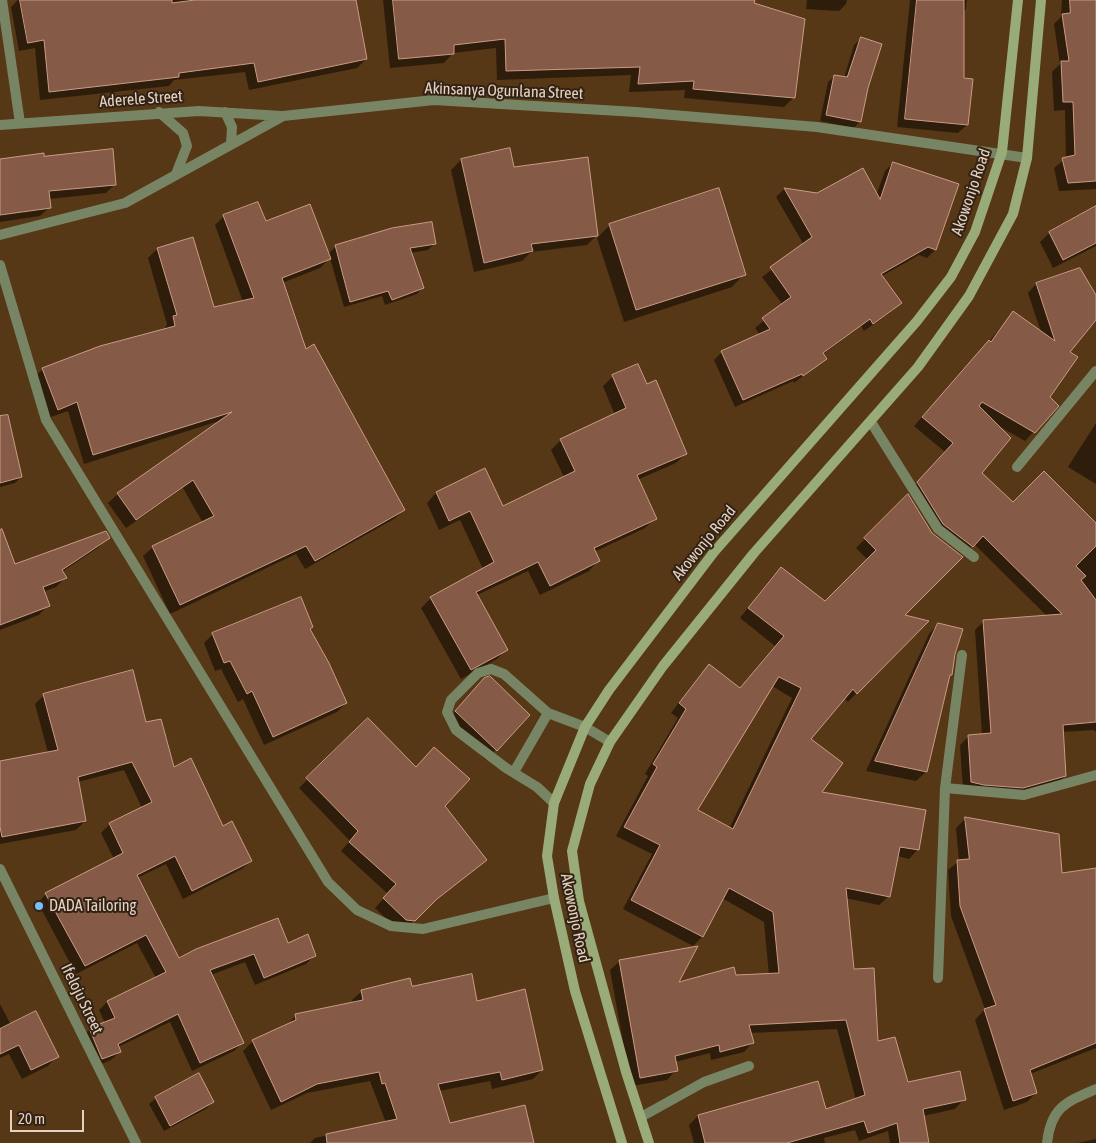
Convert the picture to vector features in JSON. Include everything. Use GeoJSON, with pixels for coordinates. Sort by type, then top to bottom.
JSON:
{"type":"FeatureCollection","features":[{"type":"Feature","properties":{"kind":"main road","name":"Akowonjo Road"},"geometry":{"type":"LineString","coordinates":[[622,1143],[575,991],[554,898],[547,856],[554,803],[585,726],[609,690],[714,552],[917,321],[951,277],[975,232],[1002,152],[1018,0]]}},
{"type":"Feature","properties":{"kind":"main road","name":"Akowonjo Road"},"geometry":{"type":"LineString","coordinates":[[649,1143],[626,1072],[582,910],[572,851],[590,784],[610,742],[663,666],[748,560],[918,367],[969,296],[1013,214],[1027,158],[1041,0]]}},
{"type":"Feature","properties":{"kind":"street"},"geometry":{"type":"LineString","coordinates":[[2,0],[20,123]]}},
{"type":"Feature","properties":{"kind":"street","name":"Akinsanya Ogunlana Street"},"geometry":{"type":"LineString","coordinates":[[0,235],[125,203],[283,116],[434,100],[636,112],[817,127],[1002,152],[1027,158]]}},
{"type":"Feature","properties":{"kind":"street"},"geometry":{"type":"LineString","coordinates":[[158,112],[183,133],[187,146],[176,174]]}},
{"type":"Feature","properties":{"kind":"street","name":"Aderele Street"},"geometry":{"type":"LineString","coordinates":[[0,126],[158,112],[225,112],[283,116]]}},
{"type":"Feature","properties":{"kind":"street"},"geometry":{"type":"LineString","coordinates":[[225,112],[232,127],[231,144]]}},
{"type":"Feature","properties":{"kind":"street"},"geometry":{"type":"LineString","coordinates":[[0,265],[46,420],[328,882],[357,910],[391,926],[423,929],[554,898]]}},
{"type":"Feature","properties":{"kind":"street"},"geometry":{"type":"LineString","coordinates":[[1017,467],[1096,371]]}},
{"type":"Feature","properties":{"kind":"street"},"geometry":{"type":"LineString","coordinates":[[871,422],[938,529],[974,557]]}},
{"type":"Feature","properties":{"kind":"street"},"geometry":{"type":"LineString","coordinates":[[938,978],[945,788],[962,655]]}},
{"type":"Feature","properties":{"kind":"street"},"geometry":{"type":"LineString","coordinates":[[554,803],[537,787],[456,730],[447,712],[452,700],[478,673],[491,669],[504,674],[548,713],[585,726],[610,742]]}},
{"type":"Feature","properties":{"kind":"street"},"geometry":{"type":"LineString","coordinates":[[514,772],[548,713]]}},
{"type":"Feature","properties":{"kind":"street"},"geometry":{"type":"LineString","coordinates":[[945,788],[1024,795],[1096,775]]}},
{"type":"Feature","properties":{"kind":"street","name":"Ifeloju Street"},"geometry":{"type":"LineString","coordinates":[[0,869],[136,1143]]}},
{"type":"Feature","properties":{"kind":"street"},"geometry":{"type":"LineString","coordinates":[[641,1117],[704,1082],[749,1066]]}},
{"type":"Feature","properties":{"kind":"street"},"geometry":{"type":"LineString","coordinates":[[1047,1143],[1054,1115],[1065,1103],[1096,1089]]}},
{"type":"Feature","properties":{"kind":"building"},"geometry":{"type":"Polygon","coordinates":[[[20,0],[172,0],[172,3],[195,0],[356,0],[367,59],[258,82],[254,63],[179,73],[179,77],[49,92],[44,40],[28,43],[20,0]]]}},
{"type":"Feature","properties":{"kind":"building"},"geometry":{"type":"Polygon","coordinates":[[[393,0],[755,0],[754,3],[805,19],[795,98],[693,89],[694,81],[638,84],[640,67],[506,71],[505,39],[454,45],[454,54],[399,59],[393,0]]]}},
{"type":"Feature","properties":{"kind":"building"},"geometry":{"type":"Polygon","coordinates":[[[917,0],[964,0],[964,78],[973,79],[968,125],[905,119],[917,0]]]}},
{"type":"Feature","properties":{"kind":"building"},"geometry":{"type":"Polygon","coordinates":[[[1070,0],[1096,0],[1096,181],[1068,183],[1062,158],[1075,155],[1073,102],[1063,102],[1061,61],[1069,61],[1062,14],[1070,13],[1070,0]]]}},
{"type":"Feature","properties":{"kind":"building"},"geometry":{"type":"Polygon","coordinates":[[[861,37],[882,44],[868,88],[861,122],[826,115],[834,75],[847,77],[861,37]]]}},
{"type":"Feature","properties":{"kind":"building"},"geometry":{"type":"Polygon","coordinates":[[[510,148],[514,167],[588,157],[598,236],[531,244],[533,251],[484,263],[461,159],[510,148]]]}},
{"type":"Feature","properties":{"kind":"building"},"geometry":{"type":"Polygon","coordinates":[[[113,149],[116,185],[49,191],[51,208],[0,215],[0,159],[44,153],[44,156],[113,149]]]}},
{"type":"Feature","properties":{"kind":"building"},"geometry":{"type":"Polygon","coordinates":[[[893,162],[959,184],[936,250],[928,247],[881,274],[902,303],[873,324],[870,319],[823,353],[827,359],[803,376],[802,374],[743,400],[721,351],[770,329],[762,318],[791,297],[770,267],[812,237],[784,188],[817,193],[863,168],[880,199],[893,162]]]}},
{"type":"Feature","properties":{"kind":"building"},"geometry":{"type":"Polygon","coordinates":[[[719,188],[746,275],[636,310],[609,224],[719,188]]]}},
{"type":"Feature","properties":{"kind":"building"},"geometry":{"type":"Polygon","coordinates":[[[258,202],[266,221],[310,204],[331,259],[282,278],[306,349],[314,344],[405,510],[315,561],[306,546],[180,605],[152,546],[214,516],[193,480],[136,520],[117,493],[232,412],[93,455],[77,402],[58,410],[42,368],[100,346],[175,326],[173,316],[177,315],[157,248],[193,237],[214,307],[254,298],[223,215],[258,202]]]}},
{"type":"Feature","properties":{"kind":"building"},"geometry":{"type":"Polygon","coordinates":[[[1096,206],[1096,243],[1063,260],[1049,232],[1096,206]]]}},
{"type":"Feature","properties":{"kind":"building"},"geometry":{"type":"Polygon","coordinates":[[[432,222],[436,244],[410,248],[424,288],[392,300],[388,291],[350,302],[335,245],[392,228],[432,222]]]}},
{"type":"Feature","properties":{"kind":"building"},"geometry":{"type":"Polygon","coordinates":[[[1080,268],[1096,295],[1096,320],[1070,352],[1078,357],[1050,397],[1059,406],[1035,433],[982,402],[979,406],[1011,438],[982,473],[1013,502],[1044,471],[1096,523],[1096,546],[1076,566],[1086,576],[1081,580],[1096,600],[1096,722],[1063,725],[1066,776],[1023,788],[984,785],[971,782],[968,735],[991,733],[983,620],[1062,614],[983,536],[973,547],[943,524],[917,482],[953,443],[922,417],[989,340],[991,342],[1013,311],[1055,341],[1036,283],[1080,268]]]}},
{"type":"Feature","properties":{"kind":"building"},"geometry":{"type":"Polygon","coordinates":[[[638,364],[647,384],[656,380],[687,454],[637,475],[657,519],[594,548],[600,561],[550,586],[538,562],[476,592],[508,650],[471,670],[430,597],[494,562],[470,511],[449,521],[436,492],[485,468],[503,506],[575,471],[560,439],[626,408],[612,375],[638,364]]]}},
{"type":"Feature","properties":{"kind":"building"},"geometry":{"type":"Polygon","coordinates":[[[8,415],[22,477],[0,483],[0,416],[8,415]]]}},
{"type":"Feature","properties":{"kind":"building"},"geometry":{"type":"Polygon","coordinates":[[[908,494],[932,533],[963,557],[905,615],[929,621],[857,694],[853,689],[811,739],[843,763],[822,792],[926,810],[919,850],[900,847],[890,897],[846,888],[854,969],[874,968],[878,1041],[895,1037],[908,1082],[960,1071],[966,1100],[923,1109],[929,1143],[900,1143],[897,1123],[868,1133],[864,1121],[787,1143],[705,1143],[698,1115],[818,1081],[826,1109],[865,1095],[846,1020],[749,1025],[754,1043],[720,1052],[719,1045],[675,1056],[678,1071],[640,1078],[619,960],[698,946],[679,982],[734,967],[736,975],[779,973],[773,912],[729,888],[703,937],[631,900],[660,845],[624,827],[657,767],[653,764],[686,709],[679,703],[709,664],[740,688],[784,636],[748,608],[781,567],[825,601],[876,550],[864,538],[908,494]],[[779,677],[698,810],[733,829],[801,688],[779,677]]]}},
{"type":"Feature","properties":{"kind":"building"},"geometry":{"type":"Polygon","coordinates":[[[2,529],[15,564],[106,531],[110,538],[62,570],[67,578],[43,587],[50,606],[0,625],[0,530],[2,529]]]}},
{"type":"Feature","properties":{"kind":"building"},"geometry":{"type":"Polygon","coordinates":[[[301,597],[313,627],[310,629],[329,663],[347,703],[273,737],[252,691],[247,694],[230,661],[224,663],[212,633],[301,597]]]}},
{"type":"Feature","properties":{"kind":"building"},"geometry":{"type":"Polygon","coordinates":[[[938,623],[963,629],[955,654],[952,675],[950,675],[927,772],[875,761],[938,623]]]}},
{"type":"Feature","properties":{"kind":"building"},"geometry":{"type":"Polygon","coordinates":[[[133,670],[146,722],[161,719],[174,767],[191,758],[223,826],[232,821],[252,861],[192,891],[175,856],[137,875],[179,958],[196,949],[278,918],[288,943],[308,934],[316,956],[264,978],[254,954],[210,970],[244,1043],[200,1063],[178,1014],[118,1044],[121,1052],[102,1059],[89,1028],[115,1018],[107,1001],[166,972],[146,935],[85,966],[45,893],[123,853],[109,823],[152,802],[132,762],[78,777],[86,821],[2,837],[0,827],[0,761],[58,750],[43,694],[133,670]]]}},
{"type":"Feature","properties":{"kind":"building"},"geometry":{"type":"Polygon","coordinates":[[[490,676],[530,715],[497,751],[455,711],[484,678],[490,676]]]}},
{"type":"Feature","properties":{"kind":"building"},"geometry":{"type":"Polygon","coordinates":[[[368,718],[416,767],[434,747],[470,779],[445,806],[487,860],[437,899],[415,921],[406,920],[383,898],[396,884],[349,842],[358,831],[306,778],[368,718]]]}},
{"type":"Feature","properties":{"kind":"building"},"geometry":{"type":"Polygon","coordinates":[[[965,817],[1059,834],[1062,873],[1096,868],[1096,1043],[1030,1070],[1037,1093],[1013,1101],[984,1009],[996,1005],[960,906],[957,860],[969,859],[965,817]]]}},
{"type":"Feature","properties":{"kind":"building"},"geometry":{"type":"Polygon","coordinates":[[[472,974],[477,1001],[525,989],[543,1070],[502,1080],[500,1072],[438,1084],[450,1123],[525,1105],[534,1143],[327,1143],[326,1134],[397,1119],[385,1083],[382,1084],[379,1072],[317,1084],[281,1102],[252,1040],[296,1020],[295,1014],[363,1000],[361,990],[410,978],[412,986],[472,974]]]}},
{"type":"Feature","properties":{"kind":"building"},"geometry":{"type":"Polygon","coordinates":[[[36,1011],[59,1057],[31,1070],[19,1045],[0,1054],[0,1029],[36,1011]]]}},
{"type":"Feature","properties":{"kind":"building"},"geometry":{"type":"Polygon","coordinates":[[[199,1073],[214,1102],[170,1126],[155,1097],[199,1073]]]}},
{"type":"Feature","properties":{"kind":"place","name":"DADA Tailoring"},"geometry":{"type":"Point","coordinates":[39,906]}}]}
